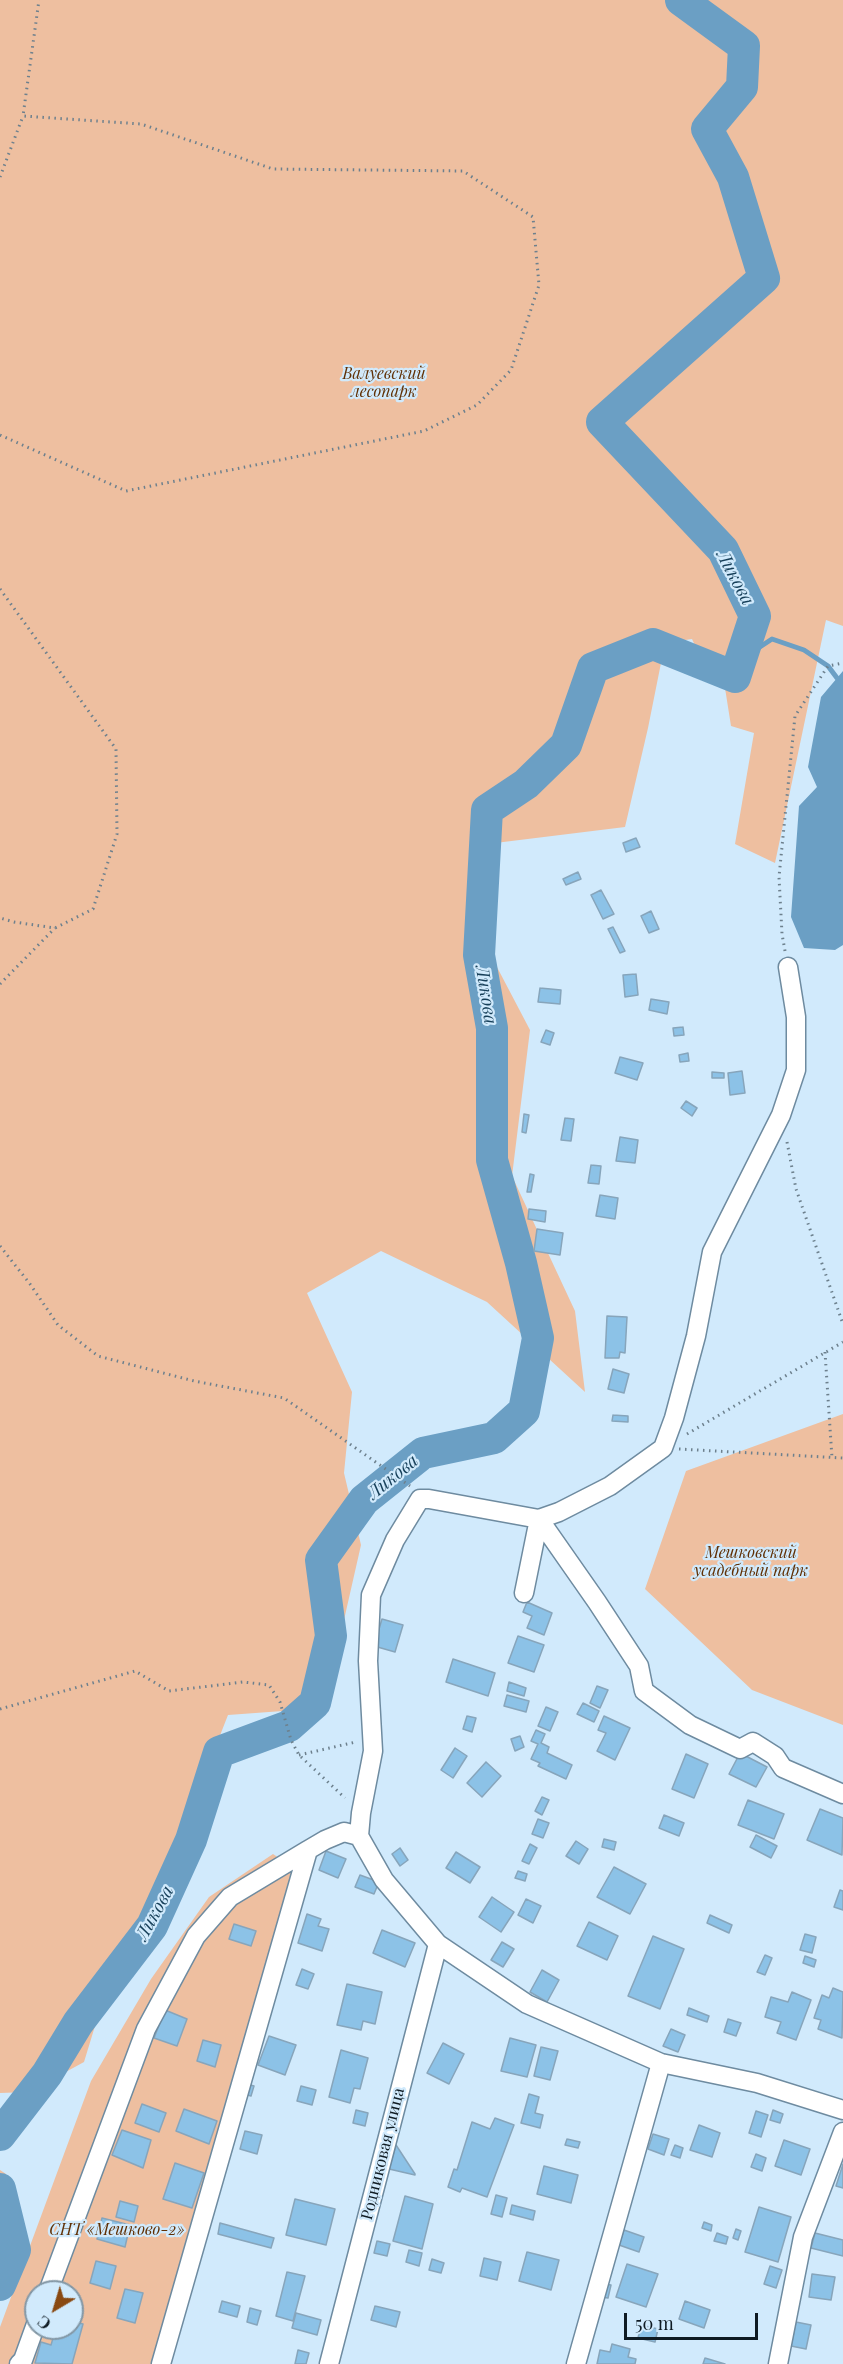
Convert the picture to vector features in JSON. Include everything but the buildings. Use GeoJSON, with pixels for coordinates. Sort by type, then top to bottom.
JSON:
{"type":"FeatureCollection","features":[{"type":"Feature","properties":{"kind":"street"},"geometry":{"type":"LineString","coordinates":[[788,968],[796,1017],[796,1070],[782,1115],[712,1252],[696,1336],[674,1418],[663,1448],[610,1486],[559,1512],[538,1519],[429,1498],[420,1499],[394,1540],[371,1595],[368,1661],[373,1751],[359,1836],[384,1880],[438,1944],[527,2004],[661,2063],[757,2083],[843,2110]]}},
{"type":"Feature","properties":{"kind":"street"},"geometry":{"type":"LineString","coordinates":[[524,1593],[538,1519]]}},
{"type":"Feature","properties":{"kind":"street"},"geometry":{"type":"LineString","coordinates":[[538,1519],[639,1666],[644,1691],[690,1725],[740,1749],[753,1742],[775,1756],[783,1768],[843,1794]]}},
{"type":"Feature","properties":{"kind":"street"},"geometry":{"type":"LineString","coordinates":[[52,2280],[146,2029],[196,1935],[230,1897],[325,1840],[344,1832],[359,1836]]}},
{"type":"Feature","properties":{"kind":"street"},"geometry":{"type":"LineString","coordinates":[[161,2364],[308,1850]]}},
{"type":"Feature","properties":{"kind":"street","name":"Родниковая улица"},"geometry":{"type":"LineString","coordinates":[[329,2364],[438,1944]]}},
{"type":"Feature","properties":{"kind":"street"},"geometry":{"type":"LineString","coordinates":[[576,2364],[661,2063]]}},
{"type":"Feature","properties":{"kind":"street"},"geometry":{"type":"LineString","coordinates":[[778,2364],[803,2237],[843,2132]]}},
{"type":"Feature","properties":{"kind":"street"},"geometry":{"type":"LineString","coordinates":[[19,2364],[29,2340]]}},
{"type":"Feature","properties":{"kind":"path"},"geometry":{"type":"LineString","coordinates":[[0,177],[23,116],[39,0]]}},
{"type":"Feature","properties":{"kind":"path"},"geometry":{"type":"LineString","coordinates":[[0,435],[126,491],[369,444],[424,431],[477,405],[511,370],[539,285],[533,217],[463,171],[273,169],[141,124],[23,116]]}},
{"type":"Feature","properties":{"kind":"path"},"geometry":{"type":"LineString","coordinates":[[0,589],[116,749],[117,834],[93,909],[55,928],[0,984]]}},
{"type":"Feature","properties":{"kind":"path"},"geometry":{"type":"LineString","coordinates":[[788,968],[782,934],[779,877],[795,716],[828,666],[843,663]]}},
{"type":"Feature","properties":{"kind":"path"},"geometry":{"type":"LineString","coordinates":[[0,918],[55,928]]}},
{"type":"Feature","properties":{"kind":"path"},"geometry":{"type":"LineString","coordinates":[[782,1115],[796,1189],[843,1324]]}},
{"type":"Feature","properties":{"kind":"path"},"geometry":{"type":"LineString","coordinates":[[0,1246],[58,1325],[98,1356],[194,1382],[284,1398],[413,1489]]}},
{"type":"Feature","properties":{"kind":"path"},"geometry":{"type":"LineString","coordinates":[[663,1448],[843,1341]]}},
{"type":"Feature","properties":{"kind":"path"},"geometry":{"type":"LineString","coordinates":[[825,1352],[832,1458]]}},
{"type":"Feature","properties":{"kind":"path"},"geometry":{"type":"LineString","coordinates":[[663,1448],[843,1458]]}},
{"type":"Feature","properties":{"kind":"path"},"geometry":{"type":"LineString","coordinates":[[0,1709],[135,1671],[169,1691],[243,1682],[269,1685],[280,1702],[291,1740],[299,1755],[361,1813]]}},
{"type":"Feature","properties":{"kind":"path"},"geometry":{"type":"LineString","coordinates":[[299,1755],[372,1739]]}},
{"type":"Feature","properties":{"kind":"green space","name":"Валуевский лесопарк"},"geometry":{"type":"Polygon","coordinates":[[[0,0],[843,0],[843,626],[826,620],[775,863],[735,844],[754,733],[731,726],[725,688],[710,678],[692,639],[665,643],[625,827],[479,845],[477,929],[530,1030],[512,1176],[575,1311],[585,1392],[487,1302],[381,1251],[307,1293],[352,1392],[344,1473],[361,1545],[324,1708],[228,1715],[201,1784],[174,1872],[110,1977],[84,2062],[29,2092],[0,2093],[0,0]]]}},
{"type":"Feature","properties":{"kind":"green space","name":"Мешковский усадебный парк"},"geometry":{"type":"Polygon","coordinates":[[[843,1414],[843,1725],[752,1690],[645,1589],[686,1471],[843,1414]]]}},
{"type":"Feature","properties":{"kind":"green space","name":"СНТ «Мешково-2»"},"geometry":{"type":"Polygon","coordinates":[[[273,1854],[300,1872],[156,2364],[0,2364],[0,2327],[91,2081],[151,1979],[209,1897],[273,1854]]]}},
{"type":"Feature","properties":{"kind":"green space"},"geometry":{"type":"Polygon","coordinates":[[[0,2170],[6,2174],[20,2262],[0,2277],[0,2170]]]}},
{"type":"Feature","properties":{"kind":"water"},"geometry":{"type":"Polygon","coordinates":[[[843,671],[843,945],[835,950],[804,948],[791,917],[799,806],[817,787],[808,767],[821,697],[843,671]]]}},
{"type":"Feature","properties":{"kind":"waterway","name":"Ликова"},"geometry":{"type":"LineString","coordinates":[[0,2135],[47,2074],[78,2023],[152,1926],[191,1840],[219,1752],[289,1726],[315,1703],[331,1636],[321,1560],[364,1500],[423,1453],[494,1438],[524,1411],[538,1338],[521,1263],[492,1160],[492,1028],[479,955],[487,810],[526,784],[566,745],[593,668],[653,644],[735,677],[755,616],[723,550],[602,422],[764,278],[733,177],[707,129],[742,87],[744,46],[681,0]]}},
{"type":"Feature","properties":{"kind":"waterway"},"geometry":{"type":"LineString","coordinates":[[743,658],[772,639],[804,650],[828,666],[837,678]]}},
{"type":"Feature","properties":{"kind":"waterway","name":"Ликова"},"geometry":{"type":"LineString","coordinates":[[0,2189],[15,2250],[0,2285]]}}]}
